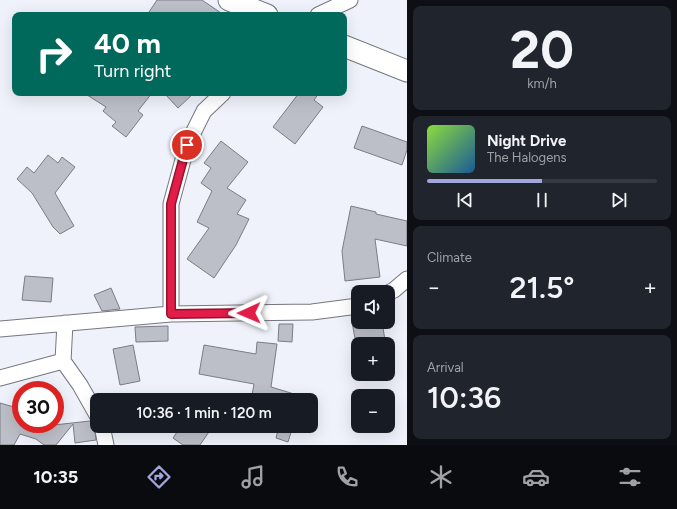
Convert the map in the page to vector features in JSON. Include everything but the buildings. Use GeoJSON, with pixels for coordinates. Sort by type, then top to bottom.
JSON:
{"type":"FeatureCollection","features":[{"type":"Feature","properties":{"kind":"street"},"geometry":{"type":"LineString","coordinates":[[229,0],[259,12]]}},
{"type":"Feature","properties":{"kind":"street"},"geometry":{"type":"LineString","coordinates":[[324,12],[350,0]]}},
{"type":"Feature","properties":{"kind":"street"},"geometry":{"type":"LineString","coordinates":[[347,47],[407,70]]}},
{"type":"Feature","properties":{"kind":"street"},"geometry":{"type":"LineString","coordinates":[[171,314],[171,204],[187,145],[204,111],[220,96]]}},
{"type":"Feature","properties":{"kind":"street"},"geometry":{"type":"LineString","coordinates":[[395,289],[407,279]]}},
{"type":"Feature","properties":{"kind":"street"},"geometry":{"type":"LineString","coordinates":[[0,329],[171,314],[312,312],[351,307]]}},
{"type":"Feature","properties":{"kind":"street"},"geometry":{"type":"LineString","coordinates":[[65,323],[63,361],[80,385],[90,403]]}},
{"type":"Feature","properties":{"kind":"street"},"geometry":{"type":"LineString","coordinates":[[0,378],[63,361]]}},
{"type":"Feature","properties":{"kind":"street"},"geometry":{"type":"LineString","coordinates":[[103,433],[106,445]]}},
{"type":"Feature","properties":{"kind":"route"},"geometry":{"type":"LineString","coordinates":[[187,145],[171,204],[171,314],[249,313]]}}]}
